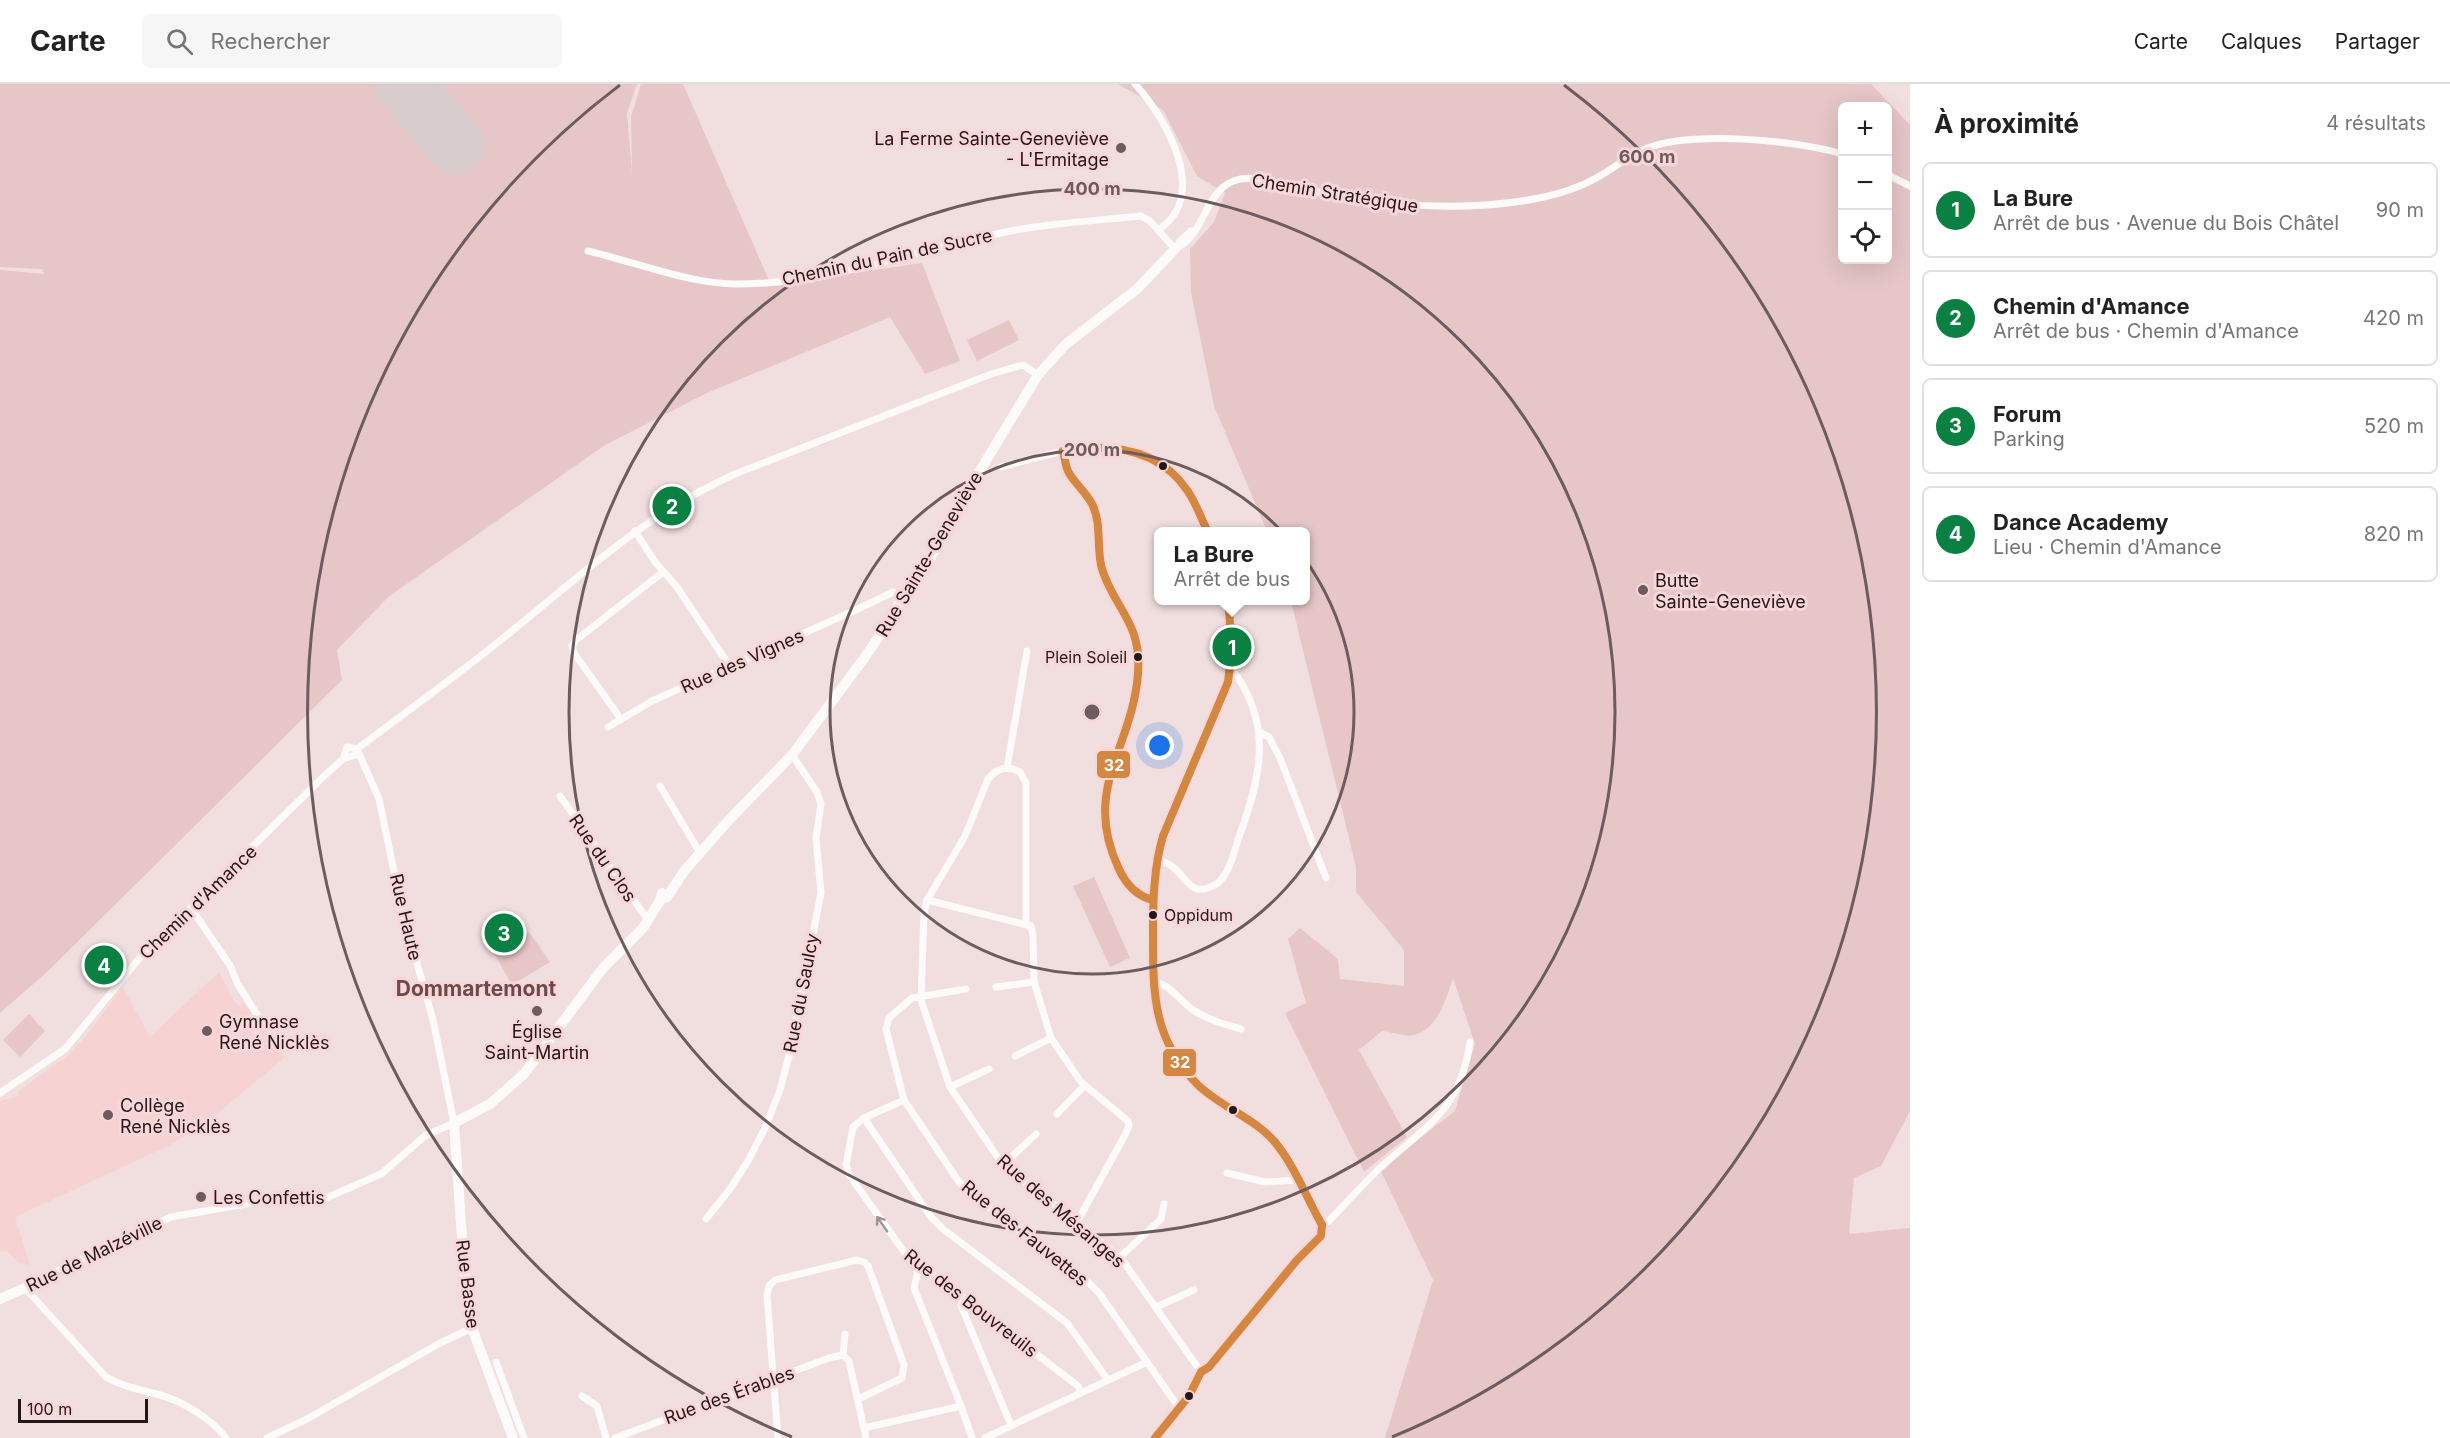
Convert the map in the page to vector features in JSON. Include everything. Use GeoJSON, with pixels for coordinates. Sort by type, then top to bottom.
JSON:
{"type":"FeatureCollection","features":[{"type":"Feature","properties":{"kind":"street"},"geometry":{"type":"LineString","coordinates":[[1135,84],[1164,126],[1174,146],[1182,171],[1182,192],[1177,212],[1158,230]]}},
{"type":"Feature","properties":{"kind":"street","name":"Chemin Stratégique"},"geometry":{"type":"LineString","coordinates":[[1175,249],[1185,244],[1219,190],[1241,178],[1259,179],[1379,203],[1454,207],[1509,203],[1558,193],[1599,177],[1625,159],[1648,148],[1680,141],[1779,141],[1838,153]]}},
{"type":"Feature","properties":{"kind":"street"},"geometry":{"type":"LineString","coordinates":[[1892,177],[1910,186]]}},
{"type":"Feature","properties":{"kind":"street","name":"Chemin du Pain de Sucre"},"geometry":{"type":"LineString","coordinates":[[588,251],[716,283],[760,284],[844,270],[1033,226],[1140,216],[1148,219],[1175,249]]}},
{"type":"Feature","properties":{"kind":"street","name":"Rue Sainte-Geneviève"},"geometry":{"type":"LineString","coordinates":[[454,1123],[490,1104],[524,1074],[589,985],[643,928],[662,894],[675,878],[792,755],[865,657],[892,617],[900,600],[931,557],[964,497],[1038,375],[1066,344],[1137,289],[1175,249]]}},
{"type":"Feature","properties":{"kind":"street","name":"Chemin d'Amance"},"geometry":{"type":"LineString","coordinates":[[0,1093],[64,1049],[138,960],[259,842],[269,828],[344,759],[343,753],[347,747],[357,749],[492,647],[635,531],[672,506],[725,478],[948,390],[1020,365],[1025,365],[1038,375]]}},
{"type":"Feature","properties":{"kind":"street"},"geometry":{"type":"LineString","coordinates":[[1001,467],[1063,451],[1094,447],[1140,452],[1154,458],[1167,468],[1187,489],[1206,527]]}},
{"type":"Feature","properties":{"kind":"street"},"geometry":{"type":"LineString","coordinates":[[1063,451],[1067,471],[1089,498],[1095,512],[1099,527],[1101,569],[1108,586],[1125,608],[1137,641],[1139,664],[1134,699],[1112,763],[1103,811],[1105,829],[1117,868],[1137,894],[1153,900]]}},
{"type":"Feature","properties":{"kind":"street"},"geometry":{"type":"LineString","coordinates":[[635,531],[663,572],[677,587],[730,668]]}},
{"type":"Feature","properties":{"kind":"street"},"geometry":{"type":"LineString","coordinates":[[621,719],[574,653],[572,646],[576,640],[663,572]]}},
{"type":"Feature","properties":{"kind":"street","name":"Rue des Vignes"},"geometry":{"type":"LineString","coordinates":[[608,727],[652,701],[730,668],[878,598],[900,600]]}},
{"type":"Feature","properties":{"kind":"street"},"geometry":{"type":"LineString","coordinates":[[1155,1438],[1199,1381],[1201,1372],[1209,1367],[1297,1260],[1321,1236],[1322,1225],[1281,1150],[1271,1138],[1198,1086],[1177,1058],[1159,1022],[1152,981],[1153,900],[1157,860],[1163,836],[1228,682],[1232,637],[1229,605]]}},
{"type":"Feature","properties":{"kind":"street"},"geometry":{"type":"LineString","coordinates":[[1007,768],[1027,651]]}},
{"type":"Feature","properties":{"kind":"street"},"geometry":{"type":"LineString","coordinates":[[1157,860],[1170,865],[1185,882],[1194,888],[1209,888],[1222,880],[1255,793],[1258,775],[1258,720],[1245,689],[1231,668]]}},
{"type":"Feature","properties":{"kind":"street"},"geometry":{"type":"LineString","coordinates":[[1259,732],[1269,737],[1280,758],[1326,878]]}},
{"type":"Feature","properties":{"kind":"street","name":"Rue Haute"},"geometry":{"type":"LineString","coordinates":[[357,749],[379,799],[402,910],[433,1020],[454,1123]]}},
{"type":"Feature","properties":{"kind":"street","name":"Rue du Saulcy"},"geometry":{"type":"LineString","coordinates":[[706,1219],[730,1189],[748,1161],[765,1128],[780,1090],[821,893],[816,837],[821,804],[817,792],[792,755]]}},
{"type":"Feature","properties":{"kind":"street"},"geometry":{"type":"LineString","coordinates":[[1026,924],[1026,783],[1020,772],[1007,768],[993,773],[988,779],[965,836],[927,900],[1031,926],[1034,982],[1051,1038],[1084,1086],[1126,1119],[1129,1126],[1077,1222]]}},
{"type":"Feature","properties":{"kind":"street"},"geometry":{"type":"LineString","coordinates":[[660,786],[700,853]]}},
{"type":"Feature","properties":{"kind":"street","name":"Rue du Clos"},"geometry":{"type":"LineString","coordinates":[[560,796],[648,920]]}},
{"type":"Feature","properties":{"kind":"street","name":"Rue des Mésanges"},"geometry":{"type":"LineString","coordinates":[[927,900],[924,913],[921,996],[950,1087],[1003,1166],[1077,1222],[1119,1258],[1201,1372]]}},
{"type":"Feature","properties":{"kind":"street"},"geometry":{"type":"LineString","coordinates":[[191,908],[231,967],[237,983],[258,1016],[258,1025]]}},
{"type":"Feature","properties":{"kind":"street"},"geometry":{"type":"LineString","coordinates":[[1152,981],[1164,984],[1181,1001],[1201,1015],[1241,1029]]}},
{"type":"Feature","properties":{"kind":"street"},"geometry":{"type":"LineString","coordinates":[[996,987],[1034,982]]}},
{"type":"Feature","properties":{"kind":"street"},"geometry":{"type":"LineString","coordinates":[[921,996],[966,989]]}},
{"type":"Feature","properties":{"kind":"street","name":"Rue des Fauvettes"},"geometry":{"type":"LineString","coordinates":[[921,996],[912,998],[886,1023],[904,1100],[959,1182],[971,1194],[1088,1282],[1099,1293],[1179,1408]]}},
{"type":"Feature","properties":{"kind":"street"},"geometry":{"type":"LineString","coordinates":[[1015,1056],[1051,1038]]}},
{"type":"Feature","properties":{"kind":"street"},"geometry":{"type":"LineString","coordinates":[[1322,1225],[1329,1221],[1380,1168],[1437,1120],[1456,1091],[1467,1062],[1470,1042]]}},
{"type":"Feature","properties":{"kind":"street"},"geometry":{"type":"LineString","coordinates":[[950,1087],[989,1069]]}},
{"type":"Feature","properties":{"kind":"street"},"geometry":{"type":"LineString","coordinates":[[1057,1114],[1084,1086]]}},
{"type":"Feature","properties":{"kind":"street"},"geometry":{"type":"LineString","coordinates":[[904,1100],[864,1118],[931,1216],[943,1229],[1067,1323],[1108,1380]]}},
{"type":"Feature","properties":{"kind":"street","name":"Rue des Bouvreuils"},"geometry":{"type":"LineString","coordinates":[[864,1118],[853,1127],[847,1170],[898,1246],[1078,1386],[1081,1393]]}},
{"type":"Feature","properties":{"kind":"street","name":"Rue de Malzéville"},"geometry":{"type":"LineString","coordinates":[[0,1299],[171,1217],[268,1200],[324,1199],[381,1174],[426,1135],[454,1123]]}},
{"type":"Feature","properties":{"kind":"street","name":"Rue Basse"},"geometry":{"type":"LineString","coordinates":[[454,1123],[465,1281],[472,1328],[513,1438]]}},
{"type":"Feature","properties":{"kind":"street"},"geometry":{"type":"LineString","coordinates":[[1003,1166],[1035,1134]]}},
{"type":"Feature","properties":{"kind":"street"},"geometry":{"type":"LineString","coordinates":[[1227,1173],[1265,1182],[1297,1180]]}},
{"type":"Feature","properties":{"kind":"street"},"geometry":{"type":"LineString","coordinates":[[1119,1258],[1161,1219],[1164,1204]]}},
{"type":"Feature","properties":{"kind":"street"},"geometry":{"type":"LineString","coordinates":[[778,1438],[767,1296],[771,1283],[775,1280],[860,1260],[868,1266],[905,1368],[899,1380],[858,1399]]}},
{"type":"Feature","properties":{"kind":"street"},"geometry":{"type":"LineString","coordinates":[[922,1265],[914,1282],[914,1288],[962,1406],[972,1438]]}},
{"type":"Feature","properties":{"kind":"street"},"geometry":{"type":"LineString","coordinates":[[25,1288],[102,1374],[112,1381],[163,1396],[216,1427],[226,1438]]}},
{"type":"Feature","properties":{"kind":"street"},"geometry":{"type":"LineString","coordinates":[[1156,1307],[1194,1290]]}},
{"type":"Feature","properties":{"kind":"street"},"geometry":{"type":"LineString","coordinates":[[961,1296],[962,1308],[1011,1425]]}},
{"type":"Feature","properties":{"kind":"street"},"geometry":{"type":"LineString","coordinates":[[267,1438],[307,1419],[440,1343],[472,1328]]}},
{"type":"Feature","properties":{"kind":"street"},"geometry":{"type":"LineString","coordinates":[[845,1334],[843,1355],[849,1361],[866,1438]]}},
{"type":"Feature","properties":{"kind":"street","name":"Rue des Érables"},"geometry":{"type":"LineString","coordinates":[[615,1438],[774,1378],[843,1355]]}},
{"type":"Feature","properties":{"kind":"street"},"geometry":{"type":"LineString","coordinates":[[496,1362],[525,1438]]}},
{"type":"Feature","properties":{"kind":"street"},"geometry":{"type":"LineString","coordinates":[[985,1438],[1147,1362]]}},
{"type":"Feature","properties":{"kind":"street"},"geometry":{"type":"LineString","coordinates":[[582,1396],[597,1406],[606,1438]]}},
{"type":"Feature","properties":{"kind":"street"},"geometry":{"type":"LineString","coordinates":[[864,1428],[962,1406]]}},
{"type":"Feature","properties":{"kind":"shaded area"},"geometry":{"type":"Polygon","coordinates":[[[0,84],[637,84],[627,113],[632,173],[631,117],[641,84],[683,84],[771,285],[922,263],[960,361],[925,374],[890,317],[707,393],[605,445],[388,597],[337,650],[342,680],[47,972],[0,1013],[0,270],[44,274],[42,269],[0,267],[0,84]]]}},
{"type":"Feature","properties":{"kind":"shaded area"},"geometry":{"type":"Polygon","coordinates":[[[1118,84],[1871,84],[1888,102],[1838,102],[1838,264],[1892,264],[1892,106],[1910,125],[1910,1111],[1881,1166],[1854,1178],[1849,1234],[1910,1228],[1910,1438],[1385,1438],[1433,1280],[1380,1169],[1455,1111],[1475,1044],[1453,978],[1440,1011],[1430,1026],[1415,1035],[1382,1031],[1359,1050],[1407,1137],[1364,1172],[1285,1013],[1306,1003],[1288,939],[1300,928],[1338,959],[1340,979],[1404,986],[1404,950],[1356,892],[1356,867],[1292,605],[1310,605],[1310,527],[1265,527],[1214,406],[1191,292],[1190,249],[1214,222],[1225,193],[1197,176],[1163,110],[1118,84]]]}},
{"type":"Feature","properties":{"kind":"shaded area"},"geometry":{"type":"Polygon","coordinates":[[[1009,320],[1019,340],[977,361],[967,340],[1009,320]]]}},
{"type":"Feature","properties":{"kind":"shaded area"},"geometry":{"type":"Polygon","coordinates":[[[1094,877],[1130,958],[1110,967],[1073,886],[1094,877]]]}},
{"type":"Feature","properties":{"kind":"shaded area"},"geometry":{"type":"Polygon","coordinates":[[[529,932],[550,962],[512,985],[494,953],[529,932]]]}},
{"type":"Feature","properties":{"kind":"shaded area","name":"Collège René Nicklès"},"geometry":{"type":"Polygon","coordinates":[[[219,972],[238,1007],[244,1003],[251,1013],[246,1022],[254,1035],[264,1029],[285,1057],[200,1128],[168,1146],[15,1217],[30,1265],[19,1263],[7,1251],[0,1252],[0,1101],[19,1096],[18,1091],[67,1056],[86,1036],[123,987],[150,1037],[219,972]]]}},
{"type":"Feature","properties":{"kind":"shaded area"},"geometry":{"type":"Polygon","coordinates":[[[29,1014],[45,1031],[20,1057],[3,1040],[29,1014]]]}},
{"type":"Feature","properties":{"kind":"runway"},"geometry":{"type":"LineString","coordinates":[[404,84],[456,146]]}},
{"type":"Feature","properties":{"kind":"transit line","name":"32"},"geometry":{"type":"LineString","coordinates":[[1063,451],[1115,449],[1147,457],[1162,465],[1187,490],[1206,527]]}},
{"type":"Feature","properties":{"kind":"transit line","name":"32"},"geometry":{"type":"LineString","coordinates":[[1063,451],[1069,473],[1093,506],[1096,514],[1102,569],[1136,641],[1138,674],[1134,701],[1112,769],[1105,814],[1108,839],[1121,873],[1136,892],[1153,900]]}},
{"type":"Feature","properties":{"kind":"transit line","name":"32"},"geometry":{"type":"LineString","coordinates":[[1228,605],[1232,647],[1228,682],[1163,836],[1158,859],[1153,919],[1155,994],[1163,1031],[1182,1067],[1206,1092],[1256,1125],[1274,1141],[1294,1171],[1322,1225]]}},
{"type":"Feature","properties":{"kind":"transit line","name":"32"},"geometry":{"type":"LineString","coordinates":[[1155,1438],[1189,1396],[1201,1372],[1209,1367],[1297,1260],[1321,1236],[1322,1225]]}},
{"type":"Feature","properties":{"kind":"place","name":"La Ferme Sainte-Geneviève - L'Ermitage"},"geometry":{"type":"Point","coordinates":[1121,148]}},
{"type":"Feature","properties":{"kind":"place","name":"Chemin d'Amance"},"geometry":{"type":"Point","coordinates":[672,506]}},
{"type":"Feature","properties":{"kind":"place","name":"Butte Sainte-Geneviève"},"geometry":{"type":"Point","coordinates":[1643,590]}},
{"type":"Feature","properties":{"kind":"place","name":"La Bure"},"geometry":{"type":"Point","coordinates":[1232,647]}},
{"type":"Feature","properties":{"kind":"place","name":"Plein Soleil"},"geometry":{"type":"Point","coordinates":[1138,657]}},
{"type":"Feature","properties":{"kind":"place","name":"Oppidum"},"geometry":{"type":"Point","coordinates":[1153,915]}},
{"type":"Feature","properties":{"kind":"place","name":"Forum"},"geometry":{"type":"Point","coordinates":[504,933]}},
{"type":"Feature","properties":{"kind":"place","name":"Dance Academy"},"geometry":{"type":"Point","coordinates":[104,965]}},
{"type":"Feature","properties":{"kind":"place","name":"Église Saint-Martin"},"geometry":{"type":"Point","coordinates":[537,1011]}},
{"type":"Feature","properties":{"kind":"place","name":"Gymnase René Nicklès"},"geometry":{"type":"Point","coordinates":[207,1031]}},
{"type":"Feature","properties":{"kind":"place","name":"Collège René Nicklès"},"geometry":{"type":"Point","coordinates":[108,1115]}},
{"type":"Feature","properties":{"kind":"place","name":"Les Confettis"},"geometry":{"type":"Point","coordinates":[201,1197]}},
{"type":"Feature","properties":{"kind":"district","name":"Dommartemont"},"geometry":{"type":"Point","coordinates":[476,988]}}]}
